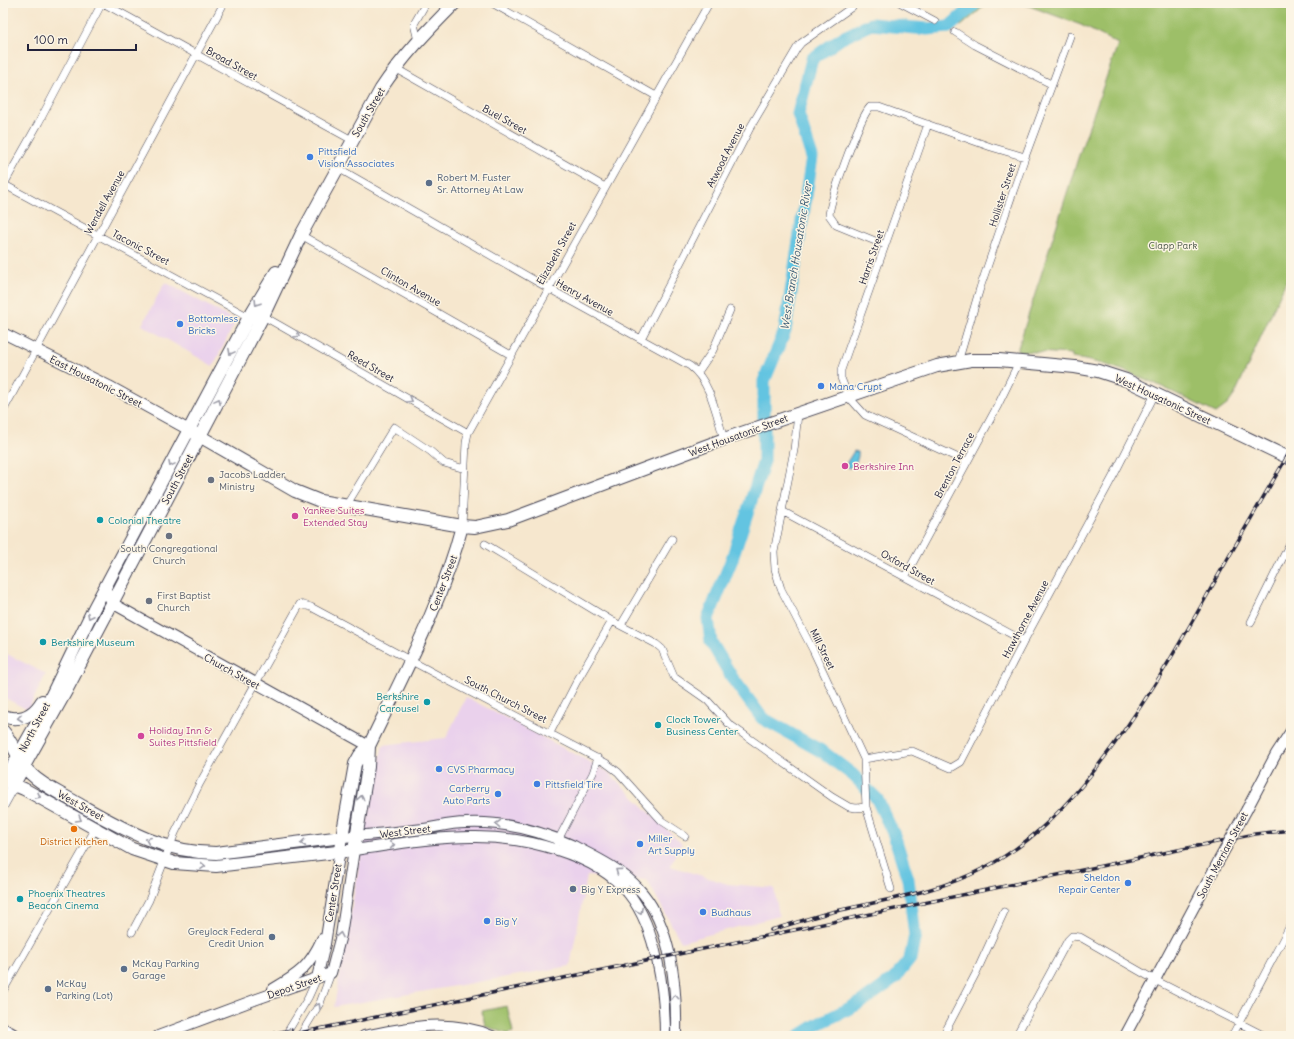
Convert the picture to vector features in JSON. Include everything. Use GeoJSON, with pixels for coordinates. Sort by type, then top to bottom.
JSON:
{"type":"FeatureCollection","features":[{"type":"Feature","properties":{"kind":"highway","name":"South Street"},"geometry":{"type":"LineString","coordinates":[[63,670],[105,588],[263,316],[301,235],[381,89],[395,68],[418,41],[455,3]]}},
{"type":"Feature","properties":{"kind":"highway","name":"South Street"},"geometry":{"type":"LineString","coordinates":[[21,761],[112,603],[195,433],[249,317],[280,265],[301,235]]}},
{"type":"Feature","properties":{"kind":"highway","name":"West Housatonic Street"},"geometry":{"type":"LineString","coordinates":[[195,433],[295,491],[320,501],[475,527],[508,520],[746,431],[937,366],[958,362],[983,360],[1075,367],[1098,371],[1126,380],[1291,459]]}},
{"type":"Feature","properties":{"kind":"highway","name":"Center Street"},"geometry":{"type":"LineString","coordinates":[[342,837],[356,764],[360,755],[369,746],[410,659],[448,573],[462,526]]}},
{"type":"Feature","properties":{"kind":"highway"},"geometry":{"type":"LineString","coordinates":[[3,716],[19,718],[31,714],[41,704],[63,670]]}},
{"type":"Feature","properties":{"kind":"highway","name":"North Street"},"geometry":{"type":"LineString","coordinates":[[6,782],[21,761],[63,670]]}},
{"type":"Feature","properties":{"kind":"highway","name":"West Street"},"geometry":{"type":"LineString","coordinates":[[3,731],[11,742],[21,761],[39,781],[102,817],[148,840],[169,848],[195,852],[216,853],[342,837]]}},
{"type":"Feature","properties":{"kind":"highway"},"geometry":{"type":"LineString","coordinates":[[3,767],[9,760],[11,754],[11,742]]}},
{"type":"Feature","properties":{"kind":"highway","name":"Center Street"},"geometry":{"type":"LineString","coordinates":[[354,850],[368,767],[369,746]]}},
{"type":"Feature","properties":{"kind":"highway","name":"West Street"},"geometry":{"type":"LineString","coordinates":[[6,782],[132,848],[164,861],[193,866],[216,866],[340,853],[354,850]]}},
{"type":"Feature","properties":{"kind":"main road","name":"North Street"},"geometry":{"type":"LineString","coordinates":[[3,804],[6,782]]}},
{"type":"Feature","properties":{"kind":"street","name":"Broad Street"},"geometry":{"type":"LineString","coordinates":[[103,3],[352,140]]}},
{"type":"Feature","properties":{"kind":"street"},"geometry":{"type":"LineString","coordinates":[[3,185],[40,122],[103,3]]}},
{"type":"Feature","properties":{"kind":"street","name":"Wendell Avenue"},"geometry":{"type":"LineString","coordinates":[[3,411],[224,3]]}},
{"type":"Feature","properties":{"kind":"street"},"geometry":{"type":"LineString","coordinates":[[418,41],[414,24],[426,3]]}},
{"type":"Feature","properties":{"kind":"street"},"geometry":{"type":"LineString","coordinates":[[492,3],[656,96]]}},
{"type":"Feature","properties":{"kind":"street","name":"Elizabeth Street"},"geometry":{"type":"LineString","coordinates":[[462,526],[468,433],[656,96],[710,3]]}},
{"type":"Feature","properties":{"kind":"street","name":"Atwood Avenue"},"geometry":{"type":"LineString","coordinates":[[641,339],[750,128],[797,48],[801,43],[852,7],[854,3]]}},
{"type":"Feature","properties":{"kind":"street"},"geometry":{"type":"LineString","coordinates":[[900,3],[935,21]]}},
{"type":"Feature","properties":{"kind":"street"},"geometry":{"type":"LineString","coordinates":[[955,32],[976,45],[1051,84]]}},
{"type":"Feature","properties":{"kind":"street","name":"Hollister Street"},"geometry":{"type":"LineString","coordinates":[[958,362],[980,288],[1025,157],[1070,36]]}},
{"type":"Feature","properties":{"kind":"street","name":"Buel Street"},"geometry":{"type":"LineString","coordinates":[[395,68],[605,187]]}},
{"type":"Feature","properties":{"kind":"street"},"geometry":{"type":"LineString","coordinates":[[885,244],[839,226],[832,221],[829,215],[836,191],[865,112],[870,107],[880,106],[991,147],[1025,157]]}},
{"type":"Feature","properties":{"kind":"street","name":"Harris Street"},"geometry":{"type":"LineString","coordinates":[[928,124],[841,370],[840,378],[848,396],[865,415],[967,462]]}},
{"type":"Feature","properties":{"kind":"street","name":"Henry Avenue"},"geometry":{"type":"LineString","coordinates":[[338,168],[548,288],[690,366],[698,372],[705,382],[724,439]]}},
{"type":"Feature","properties":{"kind":"street","name":"Taconic Street"},"geometry":{"type":"LineString","coordinates":[[3,185],[249,317]]}},
{"type":"Feature","properties":{"kind":"street","name":"Clinton Avenue"},"geometry":{"type":"LineString","coordinates":[[301,235],[511,355]]}},
{"type":"Feature","properties":{"kind":"street"},"geometry":{"type":"LineString","coordinates":[[698,372],[713,350],[730,310]]}},
{"type":"Feature","properties":{"kind":"street","name":"Reed Street"},"geometry":{"type":"LineString","coordinates":[[263,316],[468,433]]}},
{"type":"Feature","properties":{"kind":"street","name":"East Housatonic Street"},"geometry":{"type":"LineString","coordinates":[[3,333],[109,386],[195,433]]}},
{"type":"Feature","properties":{"kind":"street","name":"Brenton Terrace"},"geometry":{"type":"LineString","coordinates":[[905,577],[1019,362]]}},
{"type":"Feature","properties":{"kind":"street","name":"Hawthorne Avenue"},"geometry":{"type":"LineString","coordinates":[[864,759],[912,751],[944,767],[951,768],[957,766],[961,762],[1024,641],[1117,469],[1155,394]]}},
{"type":"Feature","properties":{"kind":"street","name":"Mill Street"},"geometry":{"type":"LineString","coordinates":[[793,416],[794,450],[774,560],[781,589],[814,650],[864,759],[864,794],[866,807],[891,889]]}},
{"type":"Feature","properties":{"kind":"street"},"geometry":{"type":"LineString","coordinates":[[346,506],[394,427],[430,451],[444,463],[465,469]]}},
{"type":"Feature","properties":{"kind":"street","name":"Oxford Street"},"geometry":{"type":"LineString","coordinates":[[782,511],[1024,641]]}},
{"type":"Feature","properties":{"kind":"street"},"geometry":{"type":"LineString","coordinates":[[621,625],[672,539]]}},
{"type":"Feature","properties":{"kind":"street"},"geometry":{"type":"LineString","coordinates":[[1251,622],[1291,541]]}},
{"type":"Feature","properties":{"kind":"street"},"geometry":{"type":"LineString","coordinates":[[484,544],[612,620],[656,644],[662,649],[674,677],[707,700],[729,724],[743,735],[832,797],[849,807],[866,807]]}},
{"type":"Feature","properties":{"kind":"street"},"geometry":{"type":"LineString","coordinates":[[105,588],[112,603]]}},
{"type":"Feature","properties":{"kind":"street","name":"Church Street"},"geometry":{"type":"LineString","coordinates":[[112,603],[256,685],[369,746]]}},
{"type":"Feature","properties":{"kind":"street","name":"South Church Street"},"geometry":{"type":"LineString","coordinates":[[256,685],[281,636],[300,604],[311,607],[445,679],[598,758],[618,772],[662,821],[685,836]]}},
{"type":"Feature","properties":{"kind":"street"},"geometry":{"type":"LineString","coordinates":[[550,732],[612,620]]}},
{"type":"Feature","properties":{"kind":"street"},"geometry":{"type":"LineString","coordinates":[[132,932],[149,900],[169,848],[200,783],[256,685]]}},
{"type":"Feature","properties":{"kind":"street","name":"South Merriam Street"},"geometry":{"type":"LineString","coordinates":[[1125,1036],[1246,809],[1276,754],[1291,731]]}},
{"type":"Feature","properties":{"kind":"street"},"geometry":{"type":"LineString","coordinates":[[553,849],[593,773],[598,758]]}},
{"type":"Feature","properties":{"kind":"street"},"geometry":{"type":"LineString","coordinates":[[3,991],[102,817]]}},
{"type":"Feature","properties":{"kind":"street","name":"West Street"},"geometry":{"type":"LineString","coordinates":[[342,837],[451,824],[477,823],[515,826],[558,839],[618,870],[631,881],[648,900],[660,925],[670,961],[675,993],[676,1036]]}},
{"type":"Feature","properties":{"kind":"street","name":"Center Street"},"geometry":{"type":"LineString","coordinates":[[285,1036],[308,998],[317,978],[342,837]]}},
{"type":"Feature","properties":{"kind":"street","name":"West Street"},"geometry":{"type":"LineString","coordinates":[[354,850],[471,837],[512,840],[553,849],[576,858],[608,875],[621,885],[639,908],[650,936],[658,968],[663,998],[665,1036]]}},
{"type":"Feature","properties":{"kind":"street","name":"Center Street"},"geometry":{"type":"LineString","coordinates":[[300,1036],[320,1002],[331,973],[341,935],[354,850]]}},
{"type":"Feature","properties":{"kind":"street"},"geometry":{"type":"LineString","coordinates":[[943,1036],[976,973],[1004,912]]}},
{"type":"Feature","properties":{"kind":"street"},"geometry":{"type":"LineString","coordinates":[[1232,1036],[1291,924]]}},
{"type":"Feature","properties":{"kind":"street","name":"Depot Street"},"geometry":{"type":"LineString","coordinates":[[257,998],[290,979],[304,968],[315,954],[327,927]]}},
{"type":"Feature","properties":{"kind":"street"},"geometry":{"type":"LineString","coordinates":[[1016,1036],[1068,940],[1072,936],[1080,937],[1155,980],[1265,1036]]}},
{"type":"Feature","properties":{"kind":"street","name":"Depot Street"},"geometry":{"type":"LineString","coordinates":[[158,1036],[257,998],[331,973]]}},
{"type":"Feature","properties":{"kind":"street"},"geometry":{"type":"LineString","coordinates":[[364,1036],[403,1028],[438,1024],[469,1028],[492,1036]]}},
{"type":"Feature","properties":{"kind":"street"},"geometry":{"type":"LineString","coordinates":[[3,1028],[17,1036]]}},
{"type":"Feature","properties":{"kind":"shaded area"},"geometry":{"type":"Polygon","coordinates":[[[165,282],[236,321],[213,366],[142,325],[165,282]]]}},
{"type":"Feature","properties":{"kind":"shaded area"},"geometry":{"type":"Polygon","coordinates":[[[3,652],[46,674],[28,710],[3,697],[3,652]]]}},
{"type":"Feature","properties":{"kind":"shaded area"},"geometry":{"type":"Polygon","coordinates":[[[466,697],[607,771],[682,844],[670,866],[728,884],[774,888],[779,916],[681,942],[647,880],[587,876],[570,966],[334,1007],[367,821],[383,745],[446,738],[466,697]]]}},
{"type":"Feature","properties":{"kind":"green space"},"geometry":{"type":"Polygon","coordinates":[[[971,3],[985,3],[981,9],[961,26],[949,19],[964,12],[971,3]]]}},
{"type":"Feature","properties":{"kind":"green space","name":"Clapp Park"},"geometry":{"type":"Polygon","coordinates":[[[1021,3],[1291,3],[1291,270],[1235,394],[1228,404],[1216,413],[1128,372],[1091,361],[1072,358],[1072,354],[1017,351],[1079,155],[1118,44],[1081,25],[1021,3]]]}},
{"type":"Feature","properties":{"kind":"green space"},"geometry":{"type":"Polygon","coordinates":[[[507,1006],[513,1032],[508,1034],[485,1026],[482,1011],[507,1006]]]}},
{"type":"Feature","properties":{"kind":"water"},"geometry":{"type":"Polygon","coordinates":[[[854,451],[858,452],[857,459],[855,464],[849,468],[847,466],[847,462],[854,451]]]}},
{"type":"Feature","properties":{"kind":"waterway","name":"West Branch Housatonic River"},"geometry":{"type":"LineString","coordinates":[[799,1036],[820,1023],[862,1002],[894,979],[910,959],[915,935],[908,879],[894,835],[877,799],[853,775],[823,752],[762,718],[733,679],[711,642],[708,618],[732,559],[764,461],[764,381],[785,331],[812,157],[798,114],[812,59],[840,39],[871,24],[927,29],[949,27],[976,3]]}},
{"type":"Feature","properties":{"kind":"railway"},"geometry":{"type":"LineString","coordinates":[[771,930],[824,914],[910,895],[948,884],[966,877],[1001,858],[1017,848],[1046,824],[1060,811],[1085,782],[1113,746],[1141,705],[1180,643],[1291,450]]}},
{"type":"Feature","properties":{"kind":"railway"},"geometry":{"type":"LineString","coordinates":[[285,1036],[1255,834],[1291,830]]}},
{"type":"Feature","properties":{"kind":"railway"},"geometry":{"type":"LineString","coordinates":[[262,1036],[291,1030]]}},
{"type":"Feature","properties":{"kind":"place","name":"Pittsfield Vision Associates"},"geometry":{"type":"Point","coordinates":[310,157]}},
{"type":"Feature","properties":{"kind":"place","name":"Robert M. Fuster Sr. Attorney At Law"},"geometry":{"type":"Point","coordinates":[429,183]}},
{"type":"Feature","properties":{"kind":"place","name":"Bottomless Bricks"},"geometry":{"type":"Point","coordinates":[180,324]}},
{"type":"Feature","properties":{"kind":"place","name":"Mana Crypt"},"geometry":{"type":"Point","coordinates":[821,386]}},
{"type":"Feature","properties":{"kind":"place","name":"Berkshire Inn"},"geometry":{"type":"Point","coordinates":[845,466]}},
{"type":"Feature","properties":{"kind":"place","name":"Jacobs Ladder Ministry"},"geometry":{"type":"Point","coordinates":[211,480]}},
{"type":"Feature","properties":{"kind":"place","name":"Yankee Suites Extended Stay"},"geometry":{"type":"Point","coordinates":[295,516]}},
{"type":"Feature","properties":{"kind":"place","name":"Colonial Theatre"},"geometry":{"type":"Point","coordinates":[100,520]}},
{"type":"Feature","properties":{"kind":"place","name":"South Congregational Church"},"geometry":{"type":"Point","coordinates":[169,536]}},
{"type":"Feature","properties":{"kind":"place","name":"First Baptist Church"},"geometry":{"type":"Point","coordinates":[149,601]}},
{"type":"Feature","properties":{"kind":"place","name":"Berkshire Museum"},"geometry":{"type":"Point","coordinates":[43,642]}},
{"type":"Feature","properties":{"kind":"place","name":"Berkshire Carousel"},"geometry":{"type":"Point","coordinates":[427,702]}},
{"type":"Feature","properties":{"kind":"place","name":"Clock Tower Business Center"},"geometry":{"type":"Point","coordinates":[658,725]}},
{"type":"Feature","properties":{"kind":"place","name":"Holiday Inn & Suites Pittsfield"},"geometry":{"type":"Point","coordinates":[141,736]}},
{"type":"Feature","properties":{"kind":"place","name":"CVS Pharmacy"},"geometry":{"type":"Point","coordinates":[439,769]}},
{"type":"Feature","properties":{"kind":"place","name":"Pittsfield Tire"},"geometry":{"type":"Point","coordinates":[537,784]}},
{"type":"Feature","properties":{"kind":"place","name":"Carberry Auto Parts"},"geometry":{"type":"Point","coordinates":[498,794]}},
{"type":"Feature","properties":{"kind":"place","name":"District Kitchen"},"geometry":{"type":"Point","coordinates":[74,829]}},
{"type":"Feature","properties":{"kind":"place","name":"Miller Art Supply"},"geometry":{"type":"Point","coordinates":[640,844]}},
{"type":"Feature","properties":{"kind":"place","name":"Sheldon Repair Center"},"geometry":{"type":"Point","coordinates":[1128,883]}},
{"type":"Feature","properties":{"kind":"place","name":"Big Y Express"},"geometry":{"type":"Point","coordinates":[573,889]}},
{"type":"Feature","properties":{"kind":"place","name":"Phoenix Theatres Beacon Cinema"},"geometry":{"type":"Point","coordinates":[20,899]}},
{"type":"Feature","properties":{"kind":"place","name":"Budhaus"},"geometry":{"type":"Point","coordinates":[703,912]}},
{"type":"Feature","properties":{"kind":"place","name":"Big Y"},"geometry":{"type":"Point","coordinates":[487,921]}},
{"type":"Feature","properties":{"kind":"place","name":"Greylock Federal Credit Union"},"geometry":{"type":"Point","coordinates":[272,937]}},
{"type":"Feature","properties":{"kind":"place","name":"McKay Parking Garage"},"geometry":{"type":"Point","coordinates":[124,969]}},
{"type":"Feature","properties":{"kind":"place","name":"McKay Parking (Lot)"},"geometry":{"type":"Point","coordinates":[48,989]}}]}
